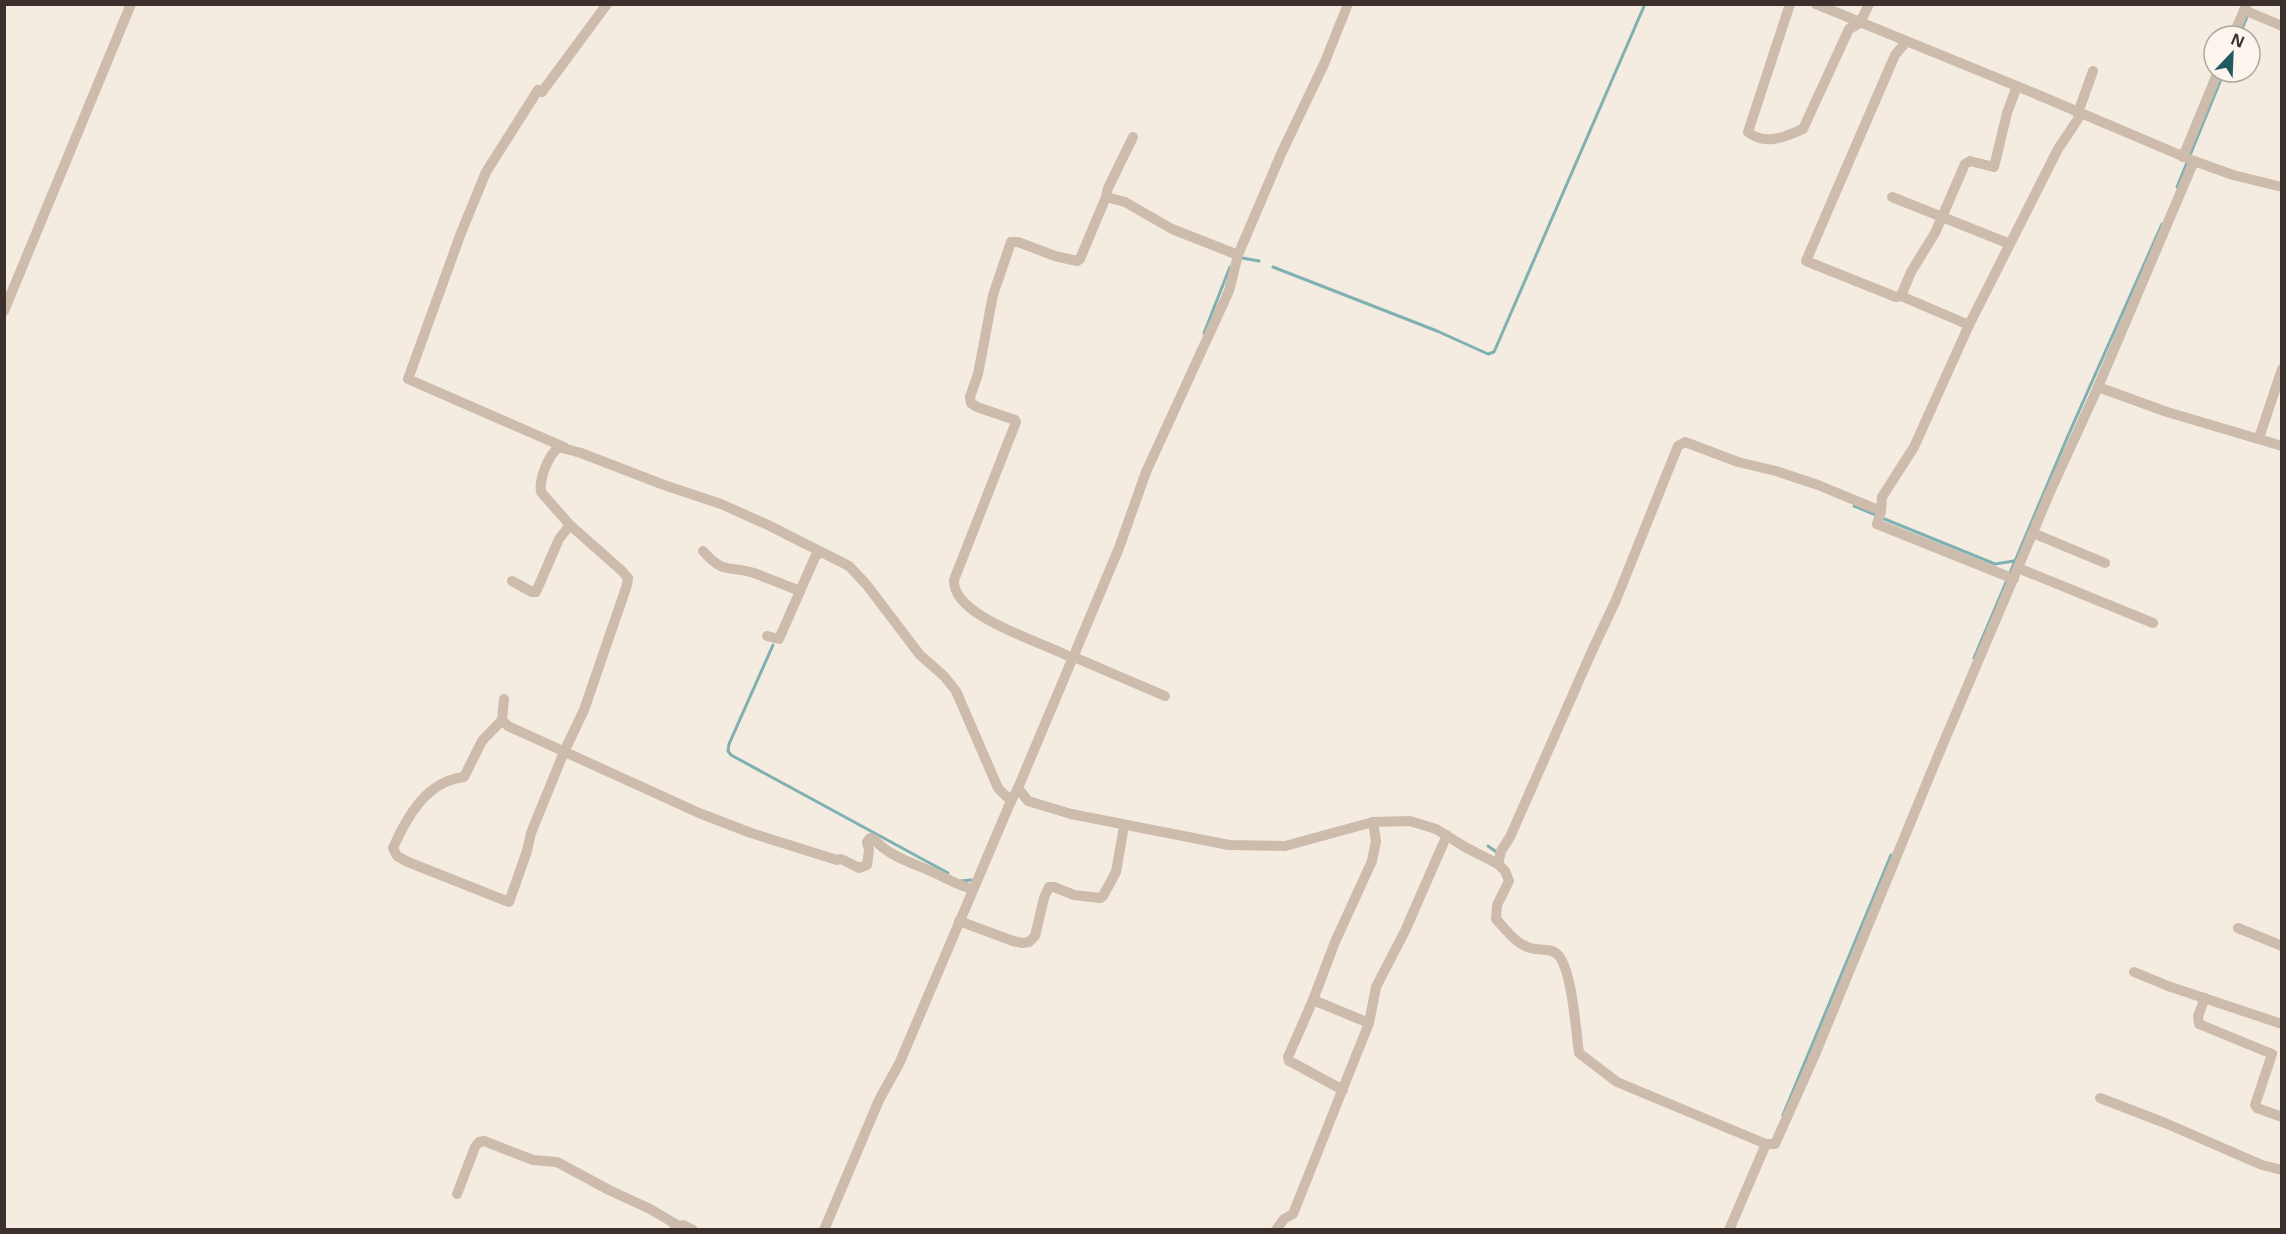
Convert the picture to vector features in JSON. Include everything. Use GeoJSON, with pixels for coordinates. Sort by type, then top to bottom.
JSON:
{"type":"FeatureCollection","features":[{"type":"Feature","properties":{"kind":"street"},"geometry":{"type":"LineString","coordinates":[[4,311],[131,4]]}},
{"type":"Feature","properties":{"kind":"street"},"geometry":{"type":"LineString","coordinates":[[607,4],[542,92],[538,90],[486,172],[461,233],[408,379],[568,449],[721,504],[849,566],[866,584],[920,655],[944,676],[956,691],[998,788],[1011,801]]}},
{"type":"Feature","properties":{"kind":"street"},"geometry":{"type":"LineString","coordinates":[[825,1230],[879,1100],[898,1064],[1018,788],[1070,656],[1119,548],[1146,472],[1229,291],[1238,255],[1281,154],[1324,64],[1348,4]]}},
{"type":"Feature","properties":{"kind":"street"},"geometry":{"type":"LineString","coordinates":[[1790,4],[1748,132],[1752,136],[1778,140],[1803,129],[1849,29],[1860,23],[1869,4]]}},
{"type":"Feature","properties":{"kind":"street"},"geometry":{"type":"LineString","coordinates":[[1815,4],[2183,157],[2233,175],[2282,186]]}},
{"type":"Feature","properties":{"kind":"street"},"geometry":{"type":"LineString","coordinates":[[2238,24],[2245,7],[2282,26]]}},
{"type":"Feature","properties":{"kind":"street"},"geometry":{"type":"LineString","coordinates":[[1906,42],[1895,55],[1806,261],[1896,297],[1901,296],[1969,325]]}},
{"type":"Feature","properties":{"kind":"street"},"geometry":{"type":"LineString","coordinates":[[2014,579],[1877,524],[1882,497],[1914,447],[1969,325],[2058,149],[2078,119],[2093,71]]}},
{"type":"Feature","properties":{"kind":"street"},"geometry":{"type":"LineString","coordinates":[[2183,157],[2213,84]]}},
{"type":"Feature","properties":{"kind":"street"},"geometry":{"type":"LineString","coordinates":[[1901,296],[1911,272],[1927,248],[1965,164],[1970,161],[1994,167],[2016,86]]}},
{"type":"Feature","properties":{"kind":"street"},"geometry":{"type":"LineString","coordinates":[[1133,137],[1108,188],[1080,259],[1077,261],[1055,256],[1018,242],[1011,242],[993,295],[978,374],[970,397],[971,404],[976,407],[1015,420],[1016,423],[954,580],[954,587],[969,609],[983,618],[1165,696]]}},
{"type":"Feature","properties":{"kind":"street"},"geometry":{"type":"LineString","coordinates":[[1729,1230],[1814,1057],[1884,883],[2194,161]]}},
{"type":"Feature","properties":{"kind":"street"},"geometry":{"type":"LineString","coordinates":[[1106,197],[1132,205],[1172,229],[1238,255]]}},
{"type":"Feature","properties":{"kind":"street"},"geometry":{"type":"LineString","coordinates":[[1892,197],[2010,244]]}},
{"type":"Feature","properties":{"kind":"street"},"geometry":{"type":"LineString","coordinates":[[2259,438],[2282,369]]}},
{"type":"Feature","properties":{"kind":"street"},"geometry":{"type":"LineString","coordinates":[[2098,387],[2167,412],[2282,446]]}},
{"type":"Feature","properties":{"kind":"street"},"geometry":{"type":"LineString","coordinates":[[1498,864],[1501,851],[1514,827],[1616,600],[1678,446],[1685,442],[1738,462],[1787,474],[1818,484],[1881,511]]}},
{"type":"Feature","properties":{"kind":"street"},"geometry":{"type":"LineString","coordinates":[[504,699],[502,720],[482,741],[464,777],[439,784],[420,800],[393,848],[397,856],[509,902],[528,851],[531,832],[584,710],[628,578],[570,525],[541,492],[540,484],[551,455],[559,447],[568,449]]}},
{"type":"Feature","properties":{"kind":"street"},"geometry":{"type":"LineString","coordinates":[[512,580],[536,592],[560,539],[570,525]]}},
{"type":"Feature","properties":{"kind":"street"},"geometry":{"type":"LineString","coordinates":[[2033,533],[2105,562]]}},
{"type":"Feature","properties":{"kind":"street"},"geometry":{"type":"LineString","coordinates":[[703,552],[714,564],[722,568],[751,572],[800,591]]}},
{"type":"Feature","properties":{"kind":"street"},"geometry":{"type":"LineString","coordinates":[[767,636],[779,639],[815,557],[821,552]]}},
{"type":"Feature","properties":{"kind":"street"},"geometry":{"type":"LineString","coordinates":[[2018,568],[2153,623]]}},
{"type":"Feature","properties":{"kind":"street"},"geometry":{"type":"LineString","coordinates":[[502,720],[508,726],[699,813],[759,835],[837,860],[841,859],[859,868],[867,865],[869,850],[867,842],[870,838],[874,838],[908,862],[938,874],[954,884],[973,889]]}},
{"type":"Feature","properties":{"kind":"street"},"geometry":{"type":"LineString","coordinates":[[1018,788],[1028,801],[1071,814],[1229,845],[1285,846],[1373,822],[1410,821],[1424,824],[1448,835],[1465,848],[1498,864],[1505,871],[1509,881],[1497,904],[1496,919],[1513,938],[1533,949],[1557,953],[1565,966],[1579,1053],[1617,1082],[1770,1144]]}},
{"type":"Feature","properties":{"kind":"street"},"geometry":{"type":"LineString","coordinates":[[1343,1090],[1289,1061],[1288,1057],[1335,942],[1372,861],[1376,841],[1373,822]]}},
{"type":"Feature","properties":{"kind":"street"},"geometry":{"type":"LineString","coordinates":[[959,921],[1022,943],[1029,942],[1035,936],[1049,887],[1054,886],[1074,895],[1100,898],[1103,896],[1116,872],[1124,826]]}},
{"type":"Feature","properties":{"kind":"street"},"geometry":{"type":"LineString","coordinates":[[1276,1230],[1284,1219],[1293,1214],[1369,1023],[1376,987],[1405,931],[1448,835]]}},
{"type":"Feature","properties":{"kind":"street"},"geometry":{"type":"LineString","coordinates":[[2238,928],[2282,946]]}},
{"type":"Feature","properties":{"kind":"street"},"geometry":{"type":"LineString","coordinates":[[2134,972],[2282,1024]]}},
{"type":"Feature","properties":{"kind":"street"},"geometry":{"type":"LineString","coordinates":[[2205,998],[2198,1016],[2199,1024],[2272,1053],[2255,1105],[2282,1117]]}},
{"type":"Feature","properties":{"kind":"street"},"geometry":{"type":"LineString","coordinates":[[1313,1000],[1369,1023]]}},
{"type":"Feature","properties":{"kind":"street"},"geometry":{"type":"LineString","coordinates":[[2100,1098],[2147,1115],[2262,1165],[2282,1170]]}},
{"type":"Feature","properties":{"kind":"street"},"geometry":{"type":"LineString","coordinates":[[457,1194],[475,1147],[479,1142],[484,1141],[533,1160],[557,1162],[650,1209],[677,1228],[683,1225],[693,1230]]}},
{"type":"Feature","properties":{"kind":"waterway"},"geometry":{"type":"LineString","coordinates":[[1273,267],[1437,331],[1488,354],[1494,352],[1645,4]]}},
{"type":"Feature","properties":{"kind":"waterway"},"geometry":{"type":"LineString","coordinates":[[2244,24],[2247,17]]}},
{"type":"Feature","properties":{"kind":"waterway"},"geometry":{"type":"LineString","coordinates":[[2177,187],[2219,84]]}},
{"type":"Feature","properties":{"kind":"waterway"},"geometry":{"type":"LineString","coordinates":[[1974,658],[2067,438],[2162,224]]}},
{"type":"Feature","properties":{"kind":"waterway"},"geometry":{"type":"LineString","coordinates":[[1242,258],[1259,261]]}},
{"type":"Feature","properties":{"kind":"waterway"},"geometry":{"type":"LineString","coordinates":[[1204,333],[1230,267]]}},
{"type":"Feature","properties":{"kind":"waterway"},"geometry":{"type":"LineString","coordinates":[[1854,506],[1876,515]]}},
{"type":"Feature","properties":{"kind":"waterway"},"geometry":{"type":"LineString","coordinates":[[1882,518],[1995,564],[2014,561]]}},
{"type":"Feature","properties":{"kind":"waterway"},"geometry":{"type":"LineString","coordinates":[[773,645],[729,744],[728,751],[731,755],[948,873]]}},
{"type":"Feature","properties":{"kind":"waterway"},"geometry":{"type":"LineString","coordinates":[[1488,846],[1498,853]]}},
{"type":"Feature","properties":{"kind":"waterway"},"geometry":{"type":"LineString","coordinates":[[1783,1115],[1891,855]]}},
{"type":"Feature","properties":{"kind":"waterway"},"geometry":{"type":"LineString","coordinates":[[961,881],[971,880]]}}]}
